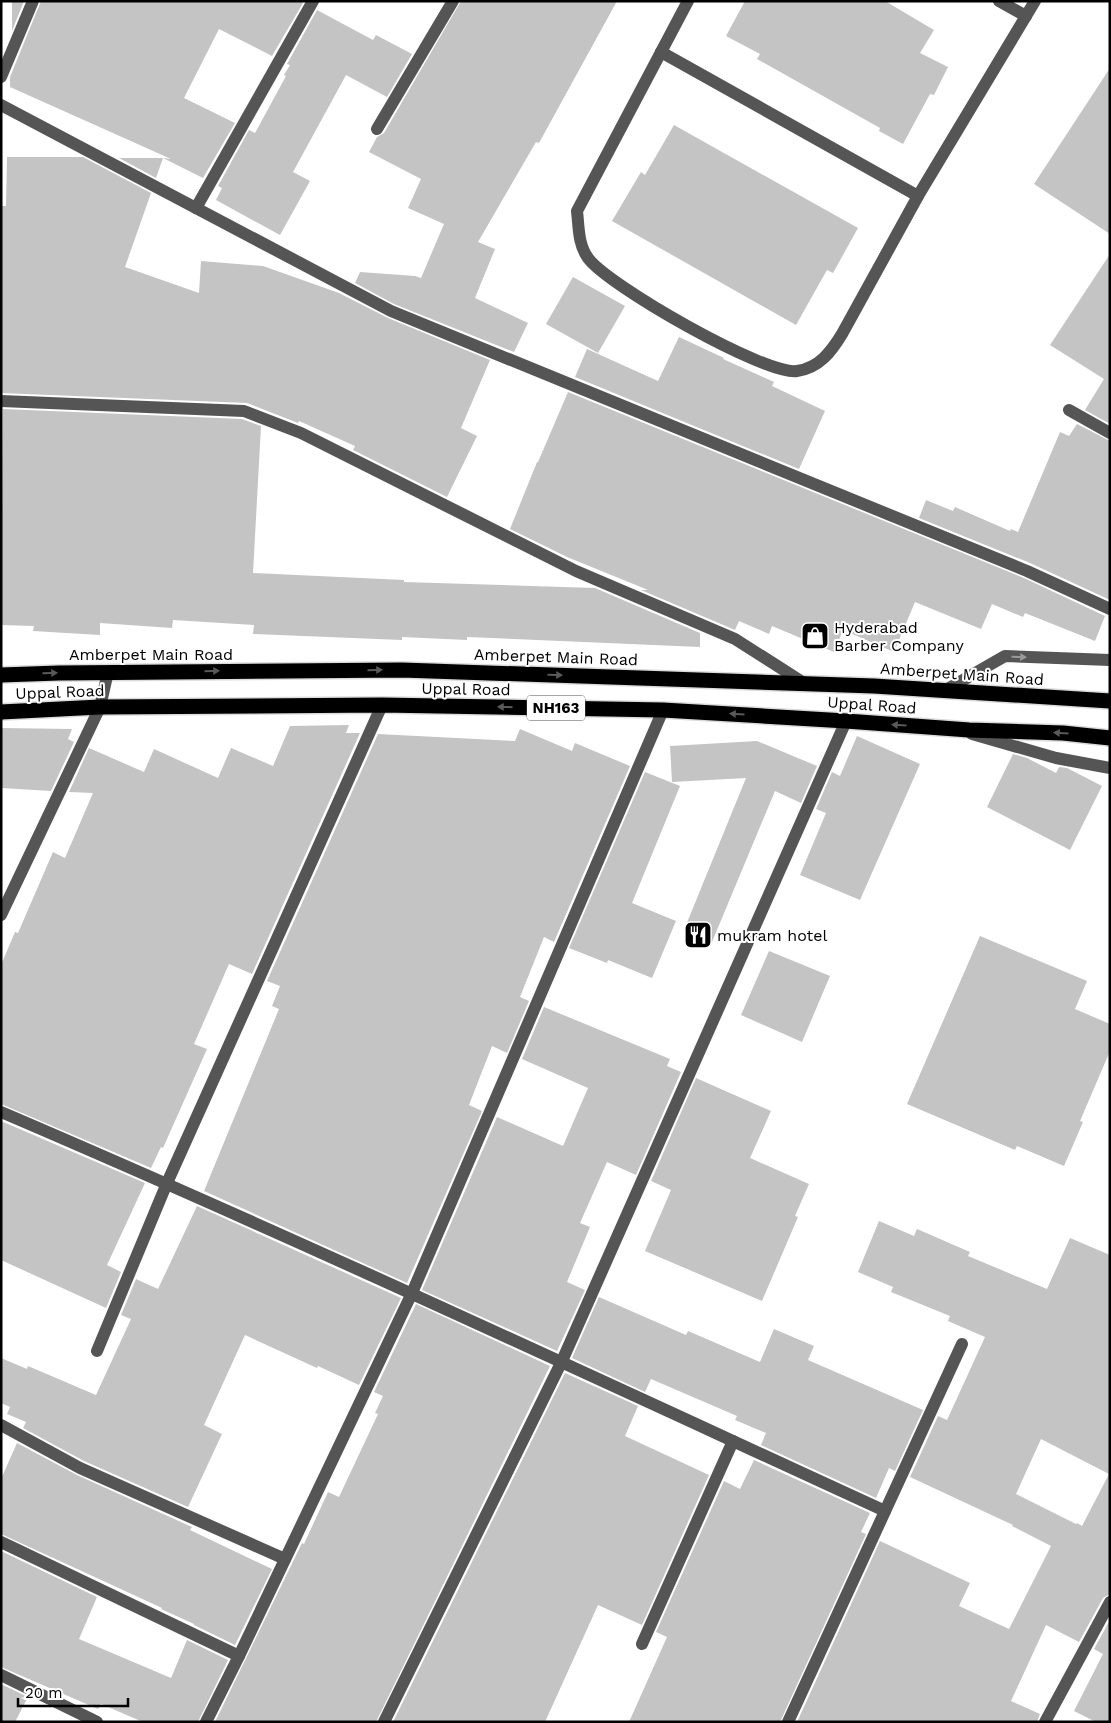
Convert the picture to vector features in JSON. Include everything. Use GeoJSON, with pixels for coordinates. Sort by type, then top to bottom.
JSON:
{"type":"FeatureCollection","features":[{"type":"Feature","properties":{"kind":"highway","name":"Amberpet Main Road"},"geometry":{"type":"LineString","coordinates":[[1,674],[402,670],[944,690],[1110,701]]}},
{"type":"Feature","properties":{"kind":"highway","name":"Uppal Road"},"geometry":{"type":"LineString","coordinates":[[1,712],[100,707],[382,705],[662,710],[846,720],[956,729],[1063,733],[1110,738]]}},
{"type":"Feature","properties":{"kind":"street"},"geometry":{"type":"LineString","coordinates":[[1,77],[33,1]]}},
{"type":"Feature","properties":{"kind":"street"},"geometry":{"type":"LineString","coordinates":[[196,208],[313,1]]}},
{"type":"Feature","properties":{"kind":"street"},"geometry":{"type":"LineString","coordinates":[[377,128],[453,1]]}},
{"type":"Feature","properties":{"kind":"street"},"geometry":{"type":"LineString","coordinates":[[688,1],[577,211],[579,241],[589,260],[622,287],[736,352],[771,367],[795,372],[814,367],[831,352],[918,196],[1036,1]]}},
{"type":"Feature","properties":{"kind":"street"},"geometry":{"type":"LineString","coordinates":[[999,1],[1026,16]]}},
{"type":"Feature","properties":{"kind":"street"},"geometry":{"type":"LineString","coordinates":[[661,52],[918,196]]}},
{"type":"Feature","properties":{"kind":"street"},"geometry":{"type":"LineString","coordinates":[[1,105],[391,312],[1027,571],[1110,609]]}},
{"type":"Feature","properties":{"kind":"street"},"geometry":{"type":"LineString","coordinates":[[1,401],[244,411],[301,433],[576,570],[735,639],[804,684]]}},
{"type":"Feature","properties":{"kind":"street"},"geometry":{"type":"LineString","coordinates":[[1069,410],[1110,433]]}},
{"type":"Feature","properties":{"kind":"street"},"geometry":{"type":"LineString","coordinates":[[944,690],[1005,656],[1110,660]]}},
{"type":"Feature","properties":{"kind":"street"},"geometry":{"type":"LineString","coordinates":[[1,915],[100,707],[108,672]]}},
{"type":"Feature","properties":{"kind":"street"},"geometry":{"type":"LineString","coordinates":[[97,1351],[167,1183],[382,705]]}},
{"type":"Feature","properties":{"kind":"street"},"geometry":{"type":"LineString","coordinates":[[206,1722],[412,1293],[662,710]]}},
{"type":"Feature","properties":{"kind":"street"},"geometry":{"type":"LineString","coordinates":[[384,1722],[562,1361],[846,720]]}},
{"type":"Feature","properties":{"kind":"street"},"geometry":{"type":"LineString","coordinates":[[956,729],[1056,758],[1110,768]]}},
{"type":"Feature","properties":{"kind":"street"},"geometry":{"type":"LineString","coordinates":[[1,1112],[167,1183],[412,1293],[885,1511]]}},
{"type":"Feature","properties":{"kind":"street"},"geometry":{"type":"LineString","coordinates":[[788,1722],[962,1344]]}},
{"type":"Feature","properties":{"kind":"street"},"geometry":{"type":"LineString","coordinates":[[1,1425],[80,1468],[285,1559]]}},
{"type":"Feature","properties":{"kind":"street"},"geometry":{"type":"LineString","coordinates":[[642,1644],[733,1442]]}},
{"type":"Feature","properties":{"kind":"street"},"geometry":{"type":"LineString","coordinates":[[1,1542],[239,1656]]}},
{"type":"Feature","properties":{"kind":"street"},"geometry":{"type":"LineString","coordinates":[[1045,1722],[1110,1602]]}},
{"type":"Feature","properties":{"kind":"street"},"geometry":{"type":"LineString","coordinates":[[1,1675],[97,1722]]}},
{"type":"Feature","properties":{"kind":"building"},"geometry":{"type":"Polygon","coordinates":[[[12,1],[24,1],[12,31],[12,1]]]}},
{"type":"Feature","properties":{"kind":"building"},"geometry":{"type":"Polygon","coordinates":[[[41,1],[300,1],[303,3],[272,56],[219,29],[184,98],[235,123],[203,178],[163,158],[171,159],[10,87],[10,77],[41,1]]]}},
{"type":"Feature","properties":{"kind":"building"},"geometry":{"type":"Polygon","coordinates":[[[461,1],[617,1],[539,143],[536,142],[478,242],[495,249],[475,298],[528,323],[514,352],[394,304],[355,283],[360,272],[421,278],[444,224],[408,208],[421,179],[369,152],[377,137],[384,133],[461,1]]]}},
{"type":"Feature","properties":{"kind":"building"},"geometry":{"type":"Polygon","coordinates":[[[745,1],[885,1],[934,30],[920,53],[948,67],[934,95],[930,94],[903,144],[879,131],[880,128],[757,59],[760,54],[726,36],[745,1]]]}},
{"type":"Feature","properties":{"kind":"building"},"geometry":{"type":"Polygon","coordinates":[[[317,10],[373,40],[376,35],[412,54],[387,97],[346,75],[293,172],[310,181],[280,235],[216,200],[222,188],[218,186],[249,130],[255,133],[286,76],[284,75],[290,65],[287,64],[317,10]]]}},
{"type":"Feature","properties":{"kind":"building"},"geometry":{"type":"Polygon","coordinates":[[[1110,68],[1110,234],[1034,184],[1110,68]]]}},
{"type":"Feature","properties":{"kind":"building"},"geometry":{"type":"Polygon","coordinates":[[[674,125],[858,228],[833,273],[827,270],[796,325],[612,221],[641,172],[645,175],[674,125]]]}},
{"type":"Feature","properties":{"kind":"building"},"geometry":{"type":"Polygon","coordinates":[[[7,157],[83,157],[151,193],[125,267],[199,293],[201,261],[263,266],[339,293],[388,318],[490,360],[461,428],[477,436],[447,497],[353,450],[355,446],[299,421],[298,423],[247,403],[1,393],[1,206],[6,206],[7,157]]]}},
{"type":"Feature","properties":{"kind":"building"},"geometry":{"type":"Polygon","coordinates":[[[119,158],[163,158],[156,178],[119,158]]]}},
{"type":"Feature","properties":{"kind":"building"},"geometry":{"type":"Polygon","coordinates":[[[1110,254],[1110,424],[1085,410],[1104,379],[1050,345],[1110,254]]]}},
{"type":"Feature","properties":{"kind":"building"},"geometry":{"type":"Polygon","coordinates":[[[573,277],[625,306],[598,353],[546,324],[573,277]]]}},
{"type":"Feature","properties":{"kind":"building"},"geometry":{"type":"Polygon","coordinates":[[[679,337],[774,382],[772,386],[825,411],[799,469],[575,377],[587,349],[658,381],[679,337]]]}},
{"type":"Feature","properties":{"kind":"building"},"geometry":{"type":"Polygon","coordinates":[[[568,392],[1024,578],[1105,616],[1095,641],[1025,613],[1023,617],[992,604],[981,629],[915,602],[894,652],[843,630],[834,652],[772,626],[769,634],[739,621],[735,630],[641,590],[648,590],[567,557],[510,529],[568,392]]]}},
{"type":"Feature","properties":{"kind":"building"},"geometry":{"type":"Polygon","coordinates":[[[3,409],[242,419],[261,426],[253,573],[404,580],[404,582],[595,588],[700,633],[700,647],[467,637],[467,640],[402,637],[402,640],[253,634],[254,625],[173,620],[172,628],[100,623],[100,635],[33,631],[34,626],[1,625],[3,409]]]}},
{"type":"Feature","properties":{"kind":"building"},"geometry":{"type":"Polygon","coordinates":[[[1077,424],[1110,441],[1110,600],[1030,563],[919,518],[926,500],[953,511],[955,507],[1010,531],[1011,529],[1018,532],[1060,432],[1069,436],[1077,424]]]}},
{"type":"Feature","properties":{"kind":"building"},"geometry":{"type":"Polygon","coordinates":[[[349,725],[346,733],[360,733],[252,974],[229,964],[194,1044],[207,1049],[163,1148],[161,1147],[151,1168],[1,1104],[1,965],[15,932],[18,933],[53,852],[65,858],[93,793],[69,792],[89,748],[144,772],[154,749],[218,778],[231,748],[273,766],[290,726],[349,725]]]}},
{"type":"Feature","properties":{"kind":"building"},"geometry":{"type":"Polygon","coordinates":[[[1,728],[72,729],[68,739],[74,742],[51,791],[1,788],[1,728]]]}},
{"type":"Feature","properties":{"kind":"building"},"geometry":{"type":"Polygon","coordinates":[[[520,729],[572,751],[575,743],[630,766],[554,942],[544,937],[520,997],[529,1001],[507,1053],[492,1046],[469,1105],[482,1111],[407,1283],[204,1191],[279,1009],[272,1006],[280,986],[267,981],[378,734],[515,741],[520,729]]]}},
{"type":"Feature","properties":{"kind":"building"},"geometry":{"type":"Polygon","coordinates":[[[857,736],[920,764],[860,900],[800,875],[826,813],[816,809],[832,772],[840,776],[857,736]]]}},
{"type":"Feature","properties":{"kind":"building"},"geometry":{"type":"Polygon","coordinates":[[[757,741],[817,766],[801,803],[775,791],[712,942],[684,930],[746,778],[672,782],[670,746],[757,741]]]}},
{"type":"Feature","properties":{"kind":"building"},"geometry":{"type":"Polygon","coordinates":[[[1013,754],[1027,758],[1056,773],[1059,767],[1067,768],[1102,786],[1070,850],[987,807],[1013,754]]]}},
{"type":"Feature","properties":{"kind":"building"},"geometry":{"type":"Polygon","coordinates":[[[645,772],[680,786],[632,903],[676,921],[652,978],[608,960],[607,963],[569,948],[645,772]]]}},
{"type":"Feature","properties":{"kind":"building"},"geometry":{"type":"Polygon","coordinates":[[[980,936],[1087,981],[1075,1009],[1110,1024],[1110,1051],[1080,1121],[1083,1122],[1064,1166],[1017,1146],[1015,1150],[907,1104],[980,936]]]}},
{"type":"Feature","properties":{"kind":"building"},"geometry":{"type":"Polygon","coordinates":[[[769,951],[830,976],[802,1042],[741,1015],[769,951]]]}},
{"type":"Feature","properties":{"kind":"building"},"geometry":{"type":"Polygon","coordinates":[[[544,1007],[670,1059],[667,1066],[681,1072],[636,1175],[607,1162],[580,1223],[590,1227],[567,1282],[585,1290],[557,1351],[422,1290],[497,1117],[563,1146],[588,1088],[522,1059],[544,1007]]]}},
{"type":"Feature","properties":{"kind":"building"},"geometry":{"type":"Polygon","coordinates":[[[696,1078],[771,1111],[750,1158],[809,1184],[795,1216],[798,1217],[762,1301],[645,1251],[671,1190],[651,1181],[696,1078]]]}},
{"type":"Feature","properties":{"kind":"building"},"geometry":{"type":"Polygon","coordinates":[[[1,1121],[145,1183],[107,1265],[121,1272],[106,1308],[1,1260],[1,1121]]]}},
{"type":"Feature","properties":{"kind":"building"},"geometry":{"type":"Polygon","coordinates":[[[197,1206],[401,1298],[359,1385],[245,1335],[204,1425],[222,1434],[188,1507],[84,1461],[23,1428],[26,1422],[7,1414],[10,1407],[1,1403],[1,1358],[27,1369],[28,1366],[96,1395],[131,1319],[121,1315],[136,1279],[158,1289],[197,1206]]]}},
{"type":"Feature","properties":{"kind":"building"},"geometry":{"type":"Polygon","coordinates":[[[879,1221],[914,1236],[917,1229],[970,1252],[968,1256],[1047,1289],[1070,1238],[1110,1255],[1110,1594],[1103,1598],[1079,1642],[1046,1625],[1011,1701],[1040,1714],[1037,1722],[797,1722],[880,1541],[970,1583],[959,1606],[1009,1629],[1051,1546],[1013,1525],[910,1477],[938,1416],[947,1420],[985,1337],[948,1321],[950,1316],[891,1292],[893,1287],[858,1272],[879,1221]],[[1041,1439],[1016,1494],[1082,1526],[1109,1474],[1041,1439]]]}},
{"type":"Feature","properties":{"kind":"building"},"geometry":{"type":"Polygon","coordinates":[[[599,1297],[686,1335],[688,1331],[760,1362],[774,1329],[814,1346],[808,1360],[923,1410],[895,1471],[889,1468],[876,1498],[761,1445],[766,1433],[735,1420],[737,1416],[651,1379],[645,1392],[572,1358],[599,1297]]]}},
{"type":"Feature","properties":{"kind":"building"},"geometry":{"type":"Polygon","coordinates":[[[416,1304],[550,1366],[376,1722],[215,1722],[328,1492],[339,1497],[378,1414],[375,1413],[383,1396],[374,1392],[416,1304]]]}},
{"type":"Feature","properties":{"kind":"building"},"geometry":{"type":"Polygon","coordinates":[[[565,1373],[638,1406],[625,1436],[709,1475],[642,1625],[598,1605],[545,1722],[393,1722],[565,1373]]]}},
{"type":"Feature","properties":{"kind":"building"},"geometry":{"type":"Polygon","coordinates":[[[17,1443],[77,1475],[192,1527],[190,1530],[272,1569],[235,1645],[162,1608],[1,1534],[1,1479],[17,1443]]]}},
{"type":"Feature","properties":{"kind":"building"},"geometry":{"type":"Polygon","coordinates":[[[754,1460],[870,1513],[861,1532],[866,1534],[780,1722],[629,1722],[667,1637],[656,1632],[724,1481],[740,1489],[754,1460]]]}},
{"type":"Feature","properties":{"kind":"building"},"geometry":{"type":"Polygon","coordinates":[[[1,1551],[97,1597],[79,1639],[171,1678],[187,1640],[228,1660],[198,1722],[143,1722],[101,1704],[98,1709],[1,1667],[1,1551]]]}},
{"type":"Feature","properties":{"kind":"building"},"geometry":{"type":"Polygon","coordinates":[[[1110,1620],[1110,1722],[1096,1722],[1074,1711],[1103,1654],[1094,1649],[1110,1620]]]}},
{"type":"Feature","properties":{"kind":"building"},"geometry":{"type":"Polygon","coordinates":[[[1,1684],[28,1697],[15,1722],[1,1722],[1,1684]]]}},
{"type":"Feature","properties":{"kind":"place","name":"Hyderabad Barber Company"},"geometry":{"type":"Point","coordinates":[815,636]}},
{"type":"Feature","properties":{"kind":"place","name":"mukram hotel"},"geometry":{"type":"Point","coordinates":[698,935]}}]}
